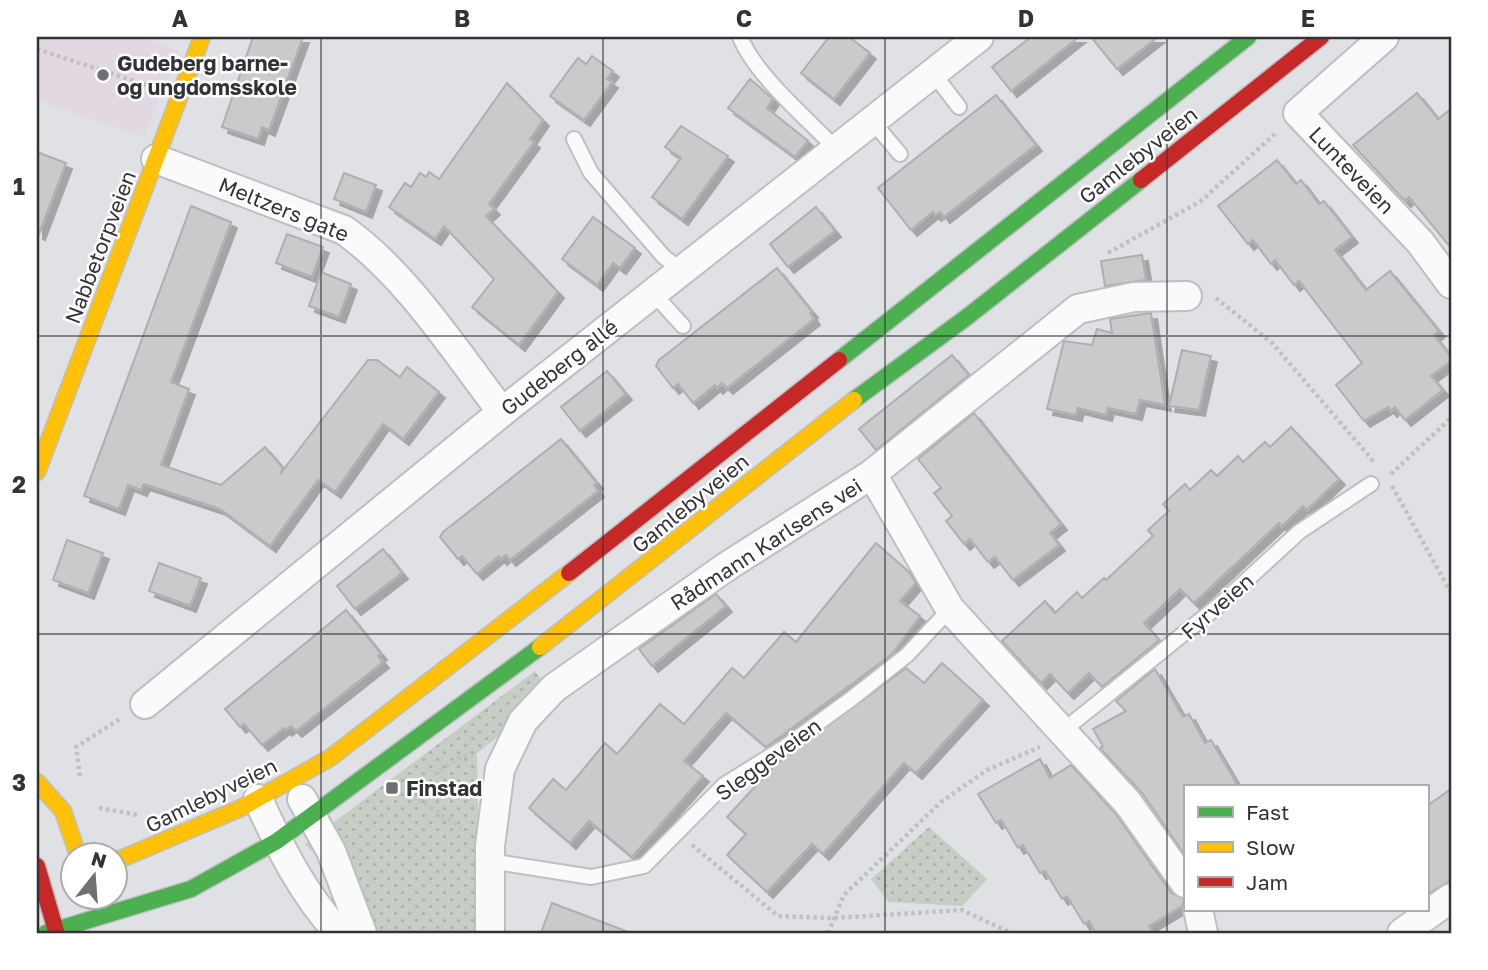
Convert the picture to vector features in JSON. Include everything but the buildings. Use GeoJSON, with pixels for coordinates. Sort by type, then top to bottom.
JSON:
{"type":"FeatureCollection","features":[{"type":"Feature","properties":{"kind":"street","name":"Nabbetorpveien"},"geometry":{"type":"LineString","coordinates":[[37,472],[202,37]]}},
{"type":"Feature","properties":{"kind":"street","name":"Gudeberg allé"},"geometry":{"type":"LineString","coordinates":[[145,704],[502,412],[979,37]]}},
{"type":"Feature","properties":{"kind":"street","name":"Gamlebyveien"},"geometry":{"type":"LineString","coordinates":[[130,856],[174,840],[258,799],[328,760],[369,730],[1248,37]]}},
{"type":"Feature","properties":{"kind":"street","name":"Gamlebyveien"},"geometry":{"type":"LineString","coordinates":[[51,932],[191,889],[277,841],[418,740],[639,571],[800,440],[967,317],[1321,37]]}},
{"type":"Feature","properties":{"kind":"street","name":"Lunteveien"},"geometry":{"type":"LineString","coordinates":[[1384,37],[1298,113],[1420,242],[1451,284]]}},
{"type":"Feature","properties":{"kind":"street","name":"Meltzers gate"},"geometry":{"type":"LineString","coordinates":[[156,159],[344,230],[366,246],[394,274],[502,412]]}},
{"type":"Feature","properties":{"kind":"street"},"geometry":{"type":"LineString","coordinates":[[872,474],[1078,309],[1134,298],[1187,296]]}},
{"type":"Feature","properties":{"kind":"street","name":"Rådmann Karlsens vei"},"geometry":{"type":"LineString","coordinates":[[490,933],[490,854],[500,769],[523,721],[554,688],[729,565],[872,474],[950,609],[1064,730],[1128,803],[1184,882]]}},
{"type":"Feature","properties":{"kind":"street"},"geometry":{"type":"LineString","coordinates":[[293,780],[331,851],[362,933]]}},
{"type":"Feature","properties":{"kind":"street"},"geometry":{"type":"LineString","coordinates":[[37,782],[63,811],[73,841]]}},
{"type":"Feature","properties":{"kind":"street"},"geometry":{"type":"LineString","coordinates":[[258,799],[277,841],[318,911],[339,933]]}},
{"type":"Feature","properties":{"kind":"street"},"geometry":{"type":"LineString","coordinates":[[37,866],[40,892],[51,932]]}},
{"type":"Feature","properties":{"kind":"street"},"geometry":{"type":"LineString","coordinates":[[40,892],[60,882]]}},
{"type":"Feature","properties":{"kind":"street"},"geometry":{"type":"LineString","coordinates":[[1402,933],[1451,898]]}},
{"type":"Feature","properties":{"kind":"street"},"geometry":{"type":"LineString","coordinates":[[99,911],[101,916]]}},
{"type":"Feature","properties":{"kind":"street"},"geometry":{"type":"LineString","coordinates":[[1198,911],[1203,933]]}},
{"type":"Feature","properties":{"kind":"lane"},"geometry":{"type":"LineString","coordinates":[[740,37],[745,50],[836,149]]}},
{"type":"Feature","properties":{"kind":"lane"},"geometry":{"type":"LineString","coordinates":[[933,73],[959,107]]}},
{"type":"Feature","properties":{"kind":"lane"},"geometry":{"type":"LineString","coordinates":[[872,121],[900,154]]}},
{"type":"Feature","properties":{"kind":"lane"},"geometry":{"type":"LineString","coordinates":[[574,139],[592,173],[664,257],[682,271]]}},
{"type":"Feature","properties":{"kind":"lane"},"geometry":{"type":"LineString","coordinates":[[653,293],[683,326]]}},
{"type":"Feature","properties":{"kind":"lane","name":"Fyrveien"},"geometry":{"type":"LineString","coordinates":[[1064,730],[1223,602],[1299,532],[1371,484]]}},
{"type":"Feature","properties":{"kind":"lane","name":"Sleggeveien"},"geometry":{"type":"LineString","coordinates":[[490,854],[591,877],[644,866],[679,834],[724,785],[785,747],[860,692],[907,655],[950,609]]}},
{"type":"Feature","properties":{"kind":"path"},"geometry":{"type":"LineString","coordinates":[[37,49],[179,97]]}},
{"type":"Feature","properties":{"kind":"path"},"geometry":{"type":"LineString","coordinates":[[1104,255],[1200,201],[1298,113]]}},
{"type":"Feature","properties":{"kind":"path"},"geometry":{"type":"LineString","coordinates":[[1187,296],[1211,294],[1272,343],[1387,477],[1451,593]]}},
{"type":"Feature","properties":{"kind":"path"},"geometry":{"type":"LineString","coordinates":[[1371,484],[1387,477],[1451,418]]}},
{"type":"Feature","properties":{"kind":"path"},"geometry":{"type":"LineString","coordinates":[[76,747],[145,704]]}},
{"type":"Feature","properties":{"kind":"path"},"geometry":{"type":"LineString","coordinates":[[828,933],[844,894],[941,802],[987,771],[1038,748],[1064,730]]}},
{"type":"Feature","properties":{"kind":"path"},"geometry":{"type":"LineString","coordinates":[[407,792],[490,854]]}},
{"type":"Feature","properties":{"kind":"path"},"geometry":{"type":"LineString","coordinates":[[679,834],[778,916],[834,918],[962,910],[1011,933]]}},
{"type":"Feature","properties":{"kind":"shaded area","name":"Gudeberg barne- og ungdomsskole"},"geometry":{"type":"Polygon","coordinates":[[[37,37],[139,37],[178,51],[144,137],[37,100],[37,37]]]}},
{"type":"Feature","properties":{"kind":"shaded area"},"geometry":{"type":"Polygon","coordinates":[[[535,671],[547,687],[527,714],[477,753],[480,933],[370,933],[329,868],[305,844],[535,671]]]}},
{"type":"Feature","properties":{"kind":"shaded area"},"geometry":{"type":"Polygon","coordinates":[[[929,827],[987,879],[962,906],[889,902],[871,879],[929,827]]]}},
{"type":"Feature","properties":{"kind":"traffic: fast"},"geometry":{"type":"LineString","coordinates":[[839,360],[1248,37]]}},
{"type":"Feature","properties":{"kind":"traffic: fast"},"geometry":{"type":"LineString","coordinates":[[854,400],[967,317],[1141,180]]}},
{"type":"Feature","properties":{"kind":"traffic: fast"},"geometry":{"type":"LineString","coordinates":[[46,933],[191,889],[277,841],[540,647]]}},
{"type":"Feature","properties":{"kind":"traffic: slow"},"geometry":{"type":"LineString","coordinates":[[37,472],[202,37]]}},
{"type":"Feature","properties":{"kind":"traffic: slow"},"geometry":{"type":"LineString","coordinates":[[540,647],[854,400]]}},
{"type":"Feature","properties":{"kind":"traffic: slow"},"geometry":{"type":"LineString","coordinates":[[130,855],[241,808],[330,758],[569,573]]}},
{"type":"Feature","properties":{"kind":"traffic: slow"},"geometry":{"type":"LineString","coordinates":[[37,782],[63,811],[73,841]]}},
{"type":"Feature","properties":{"kind":"traffic: jam"},"geometry":{"type":"LineString","coordinates":[[1141,180],[1321,37]]}},
{"type":"Feature","properties":{"kind":"traffic: jam"},"geometry":{"type":"LineString","coordinates":[[569,573],[839,360]]}},
{"type":"Feature","properties":{"kind":"traffic: jam"},"geometry":{"type":"LineString","coordinates":[[37,866],[56,931]]}},
{"type":"Feature","properties":{"kind":"place","name":"Gudeberg barne- og ungdomsskole"},"geometry":{"type":"Point","coordinates":[103,75]}},
{"type":"Feature","properties":{"kind":"place","name":"Finstad"},"geometry":{"type":"Point","coordinates":[392,788]}}]}
